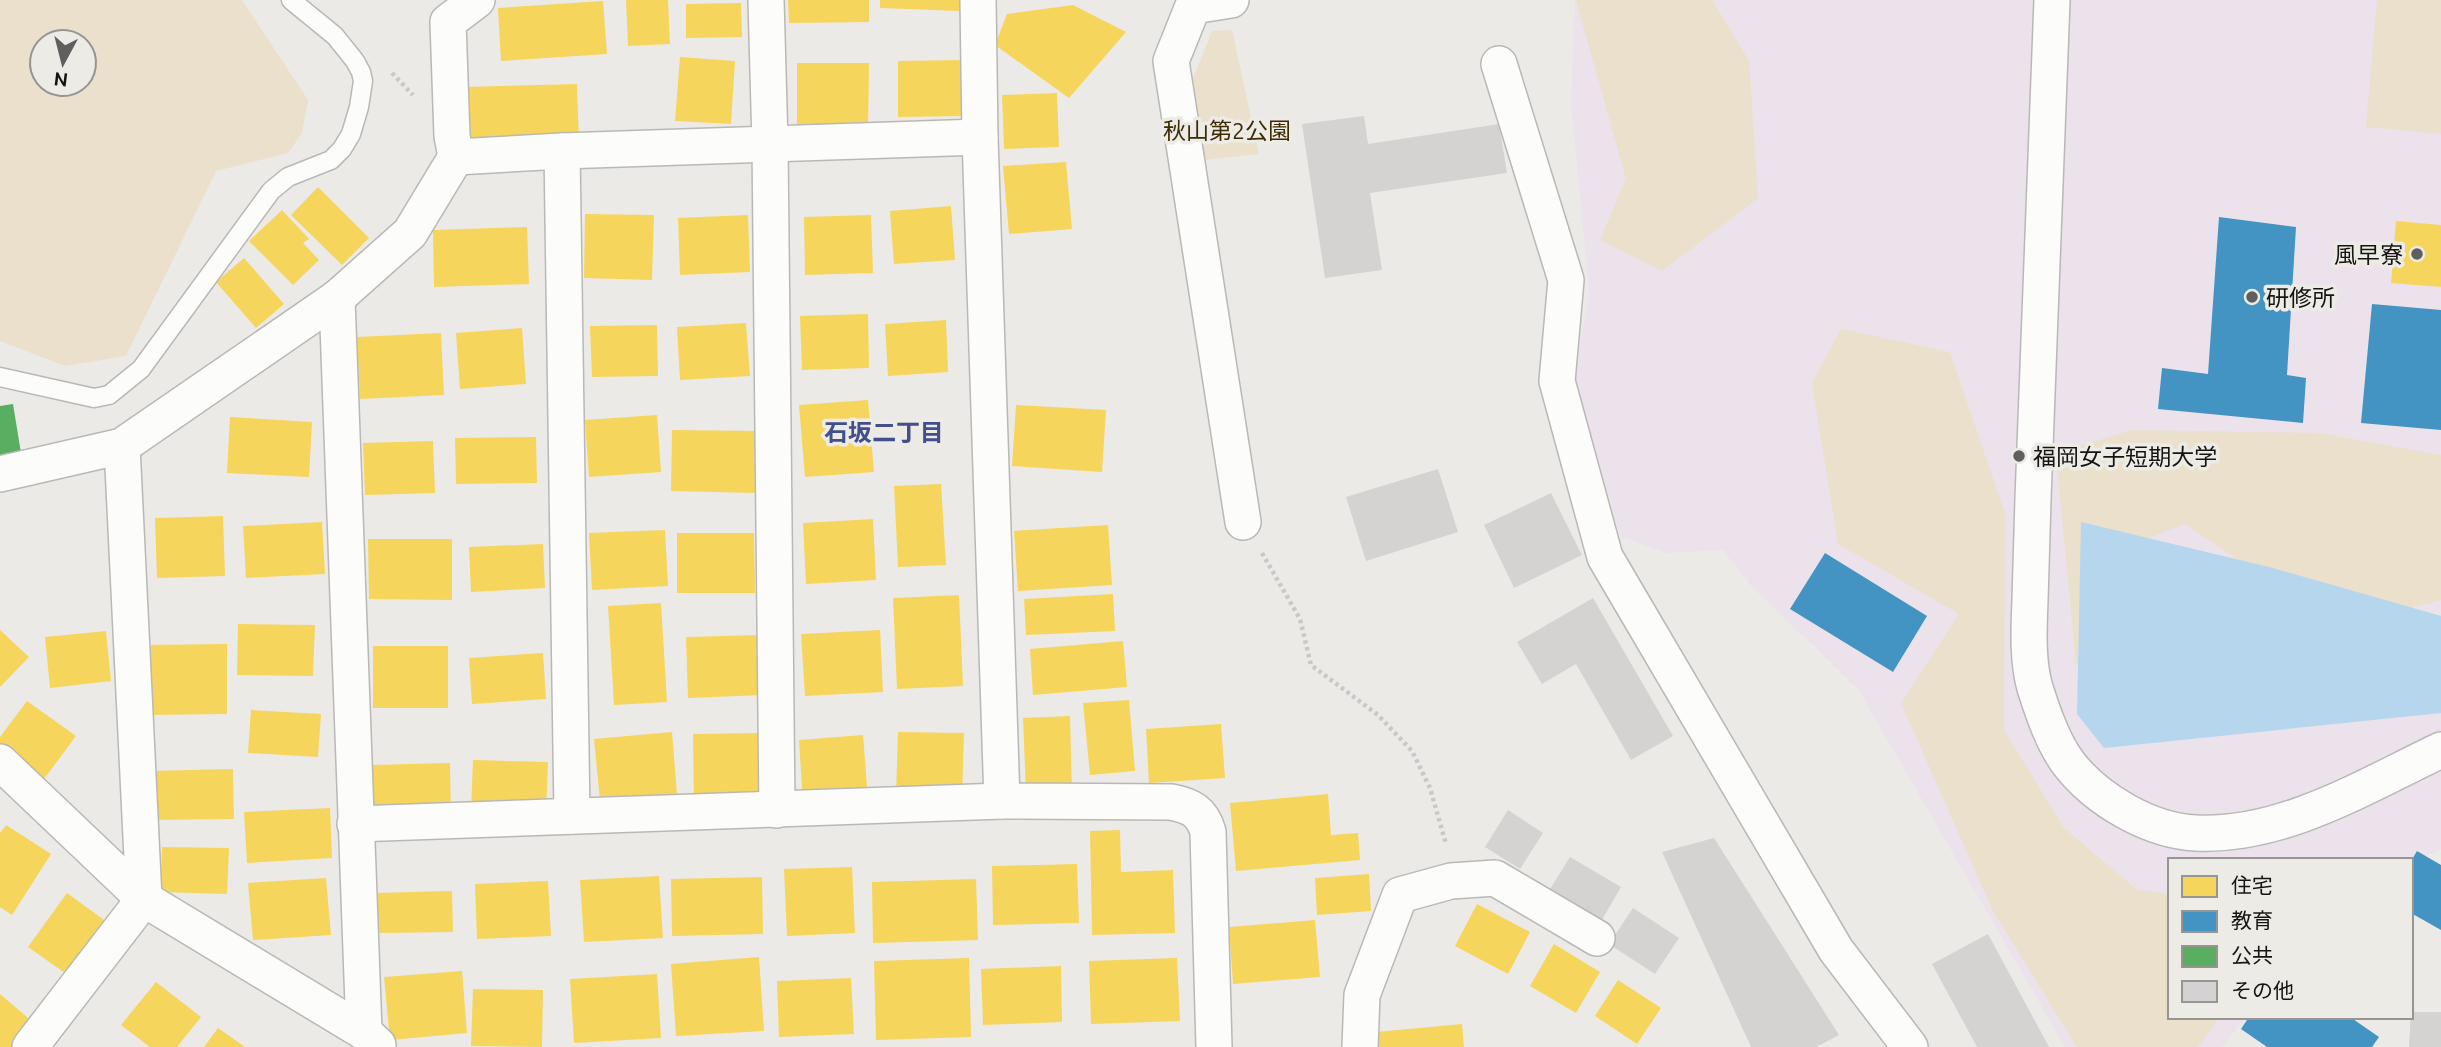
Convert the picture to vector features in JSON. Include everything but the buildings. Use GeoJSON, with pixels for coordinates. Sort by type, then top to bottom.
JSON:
{"type":"FeatureCollection","features":[{"type":"Feature","properties":{"kind":"street"},"geometry":{"type":"LineString","coordinates":[[0,474],[122,446],[337,298],[410,233],[456,157],[452,136],[448,22],[477,0]]}},
{"type":"Feature","properties":{"kind":"street"},"geometry":{"type":"LineString","coordinates":[[766,0],[771,144],[777,810]]}},
{"type":"Feature","properties":{"kind":"street"},"geometry":{"type":"LineString","coordinates":[[978,0],[979,136],[1002,801]]}},
{"type":"Feature","properties":{"kind":"street"},"geometry":{"type":"LineString","coordinates":[[1231,0],[1193,6],[1171,61],[1244,522]]}},
{"type":"Feature","properties":{"kind":"street"},"geometry":{"type":"LineString","coordinates":[[2052,0],[2029,645],[2034,685],[2049,727],[2068,763],[2096,790],[2157,827],[2195,833],[2266,826],[2310,811],[2441,751]]}},
{"type":"Feature","properties":{"kind":"street"},"geometry":{"type":"LineString","coordinates":[[1499,64],[1566,281],[1557,382],[1605,558],[1836,950],[1910,1047]]}},
{"type":"Feature","properties":{"kind":"street"},"geometry":{"type":"LineString","coordinates":[[456,157],[979,136]]}},
{"type":"Feature","properties":{"kind":"street"},"geometry":{"type":"LineString","coordinates":[[562,151],[572,816]]}},
{"type":"Feature","properties":{"kind":"street"},"geometry":{"type":"LineString","coordinates":[[337,298],[355,824],[372,1040]]}},
{"type":"Feature","properties":{"kind":"street"},"geometry":{"type":"LineString","coordinates":[[30,1047],[144,899],[122,446]]}},
{"type":"Feature","properties":{"kind":"street"},"geometry":{"type":"LineString","coordinates":[[0,762],[144,899],[372,1040]]}},
{"type":"Feature","properties":{"kind":"street"},"geometry":{"type":"LineString","coordinates":[[355,824],[1002,801],[1171,802],[1197,810],[1208,832],[1214,1047]]}},
{"type":"Feature","properties":{"kind":"street"},"geometry":{"type":"LineString","coordinates":[[1360,1047],[1362,995],[1400,895],[1451,881],[1495,878],[1597,938]]}},
{"type":"Feature","properties":{"kind":"lane"},"geometry":{"type":"LineString","coordinates":[[0,377],[94,398],[109,395],[141,369],[271,191],[288,177],[331,160],[342,149],[351,134],[359,107],[363,81],[361,72],[335,36],[291,0]]}},
{"type":"Feature","properties":{"kind":"path"},"geometry":{"type":"LineString","coordinates":[[1244,522],[1300,620],[1311,665],[1378,715],[1412,751],[1430,788],[1451,863],[1451,881]]}},
{"type":"Feature","properties":{"kind":"shaded area","name":"福岡女子短期大学"},"geometry":{"type":"Polygon","coordinates":[[[1575,0],[2441,0],[2441,849],[2413,861],[2413,858],[2168,858],[2168,1019],[2244,1019],[2222,1047],[2065,1047],[1858,689],[1751,586],[1723,550],[1666,553],[1620,536],[1575,376],[1589,292],[1571,102],[1575,0]]]}},
{"type":"Feature","properties":{"kind":"green space"},"geometry":{"type":"Polygon","coordinates":[[[0,0],[242,0],[308,100],[302,133],[288,153],[216,171],[126,356],[65,366],[0,341],[0,0]]]}},
{"type":"Feature","properties":{"kind":"green space"},"geometry":{"type":"Polygon","coordinates":[[[1576,0],[1712,0],[1749,61],[1758,198],[1662,271],[1600,240],[1626,179],[1576,0]]]}},
{"type":"Feature","properties":{"kind":"green space"},"geometry":{"type":"Polygon","coordinates":[[[2377,0],[2441,0],[2441,134],[2366,127],[2377,0]]]}},
{"type":"Feature","properties":{"kind":"green space","name":"秋山第2公園"},"geometry":{"type":"Polygon","coordinates":[[[1232,30],[1259,154],[1204,160],[1193,78],[1212,31],[1232,30]]]}},
{"type":"Feature","properties":{"kind":"green space"},"geometry":{"type":"Polygon","coordinates":[[[1841,329],[1950,352],[2005,514],[2004,730],[2064,828],[2137,890],[2168,894],[2168,1019],[2219,1019],[2198,1047],[2077,1047],[1993,911],[1901,703],[1959,614],[1838,544],[1812,383],[1841,329]]]}},
{"type":"Feature","properties":{"kind":"green space"},"geometry":{"type":"Polygon","coordinates":[[[2132,430],[2319,433],[2441,455],[2441,600],[2384,615],[2292,596],[2185,524],[2111,553],[2140,721],[2076,666],[2056,453],[2132,430]]]}},
{"type":"Feature","properties":{"kind":"water"},"geometry":{"type":"Polygon","coordinates":[[[2081,522],[2269,567],[2441,616],[2441,713],[2104,748],[2077,714],[2081,522]]]}},
{"type":"Feature","properties":{"kind":"place","name":"風早寮"},"geometry":{"type":"Point","coordinates":[2417,254]}},
{"type":"Feature","properties":{"kind":"place","name":"研修所"},"geometry":{"type":"Point","coordinates":[2252,297]}},
{"type":"Feature","properties":{"kind":"place","name":"福岡女子短期大学"},"geometry":{"type":"Point","coordinates":[2019,456]}},
{"type":"Feature","properties":{"kind":"district","name":"石坂二丁目"},"geometry":{"type":"Point","coordinates":[884,432]}}]}
